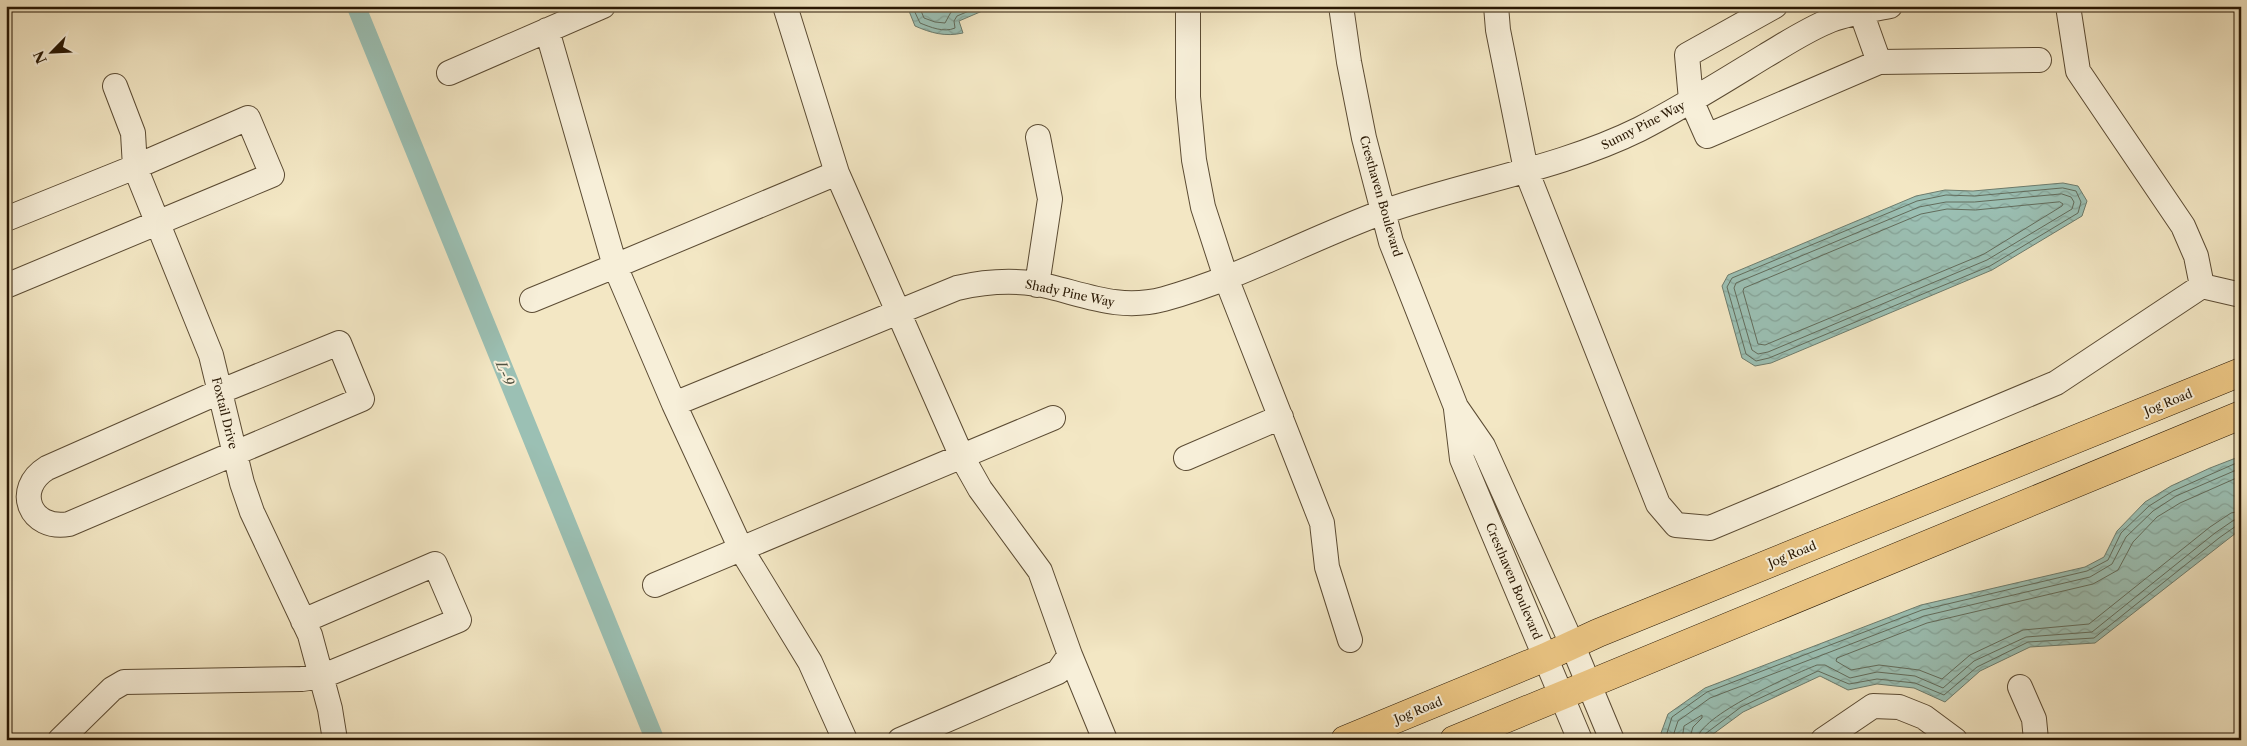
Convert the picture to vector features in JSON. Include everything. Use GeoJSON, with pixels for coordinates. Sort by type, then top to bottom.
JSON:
{"type":"FeatureCollection","features":[{"type":"Feature","properties":{"kind":"main road","name":"Jog Road"},"geometry":{"type":"LineString","coordinates":[[1345,740],[1546,657],[1572,644],[2241,372]]}},
{"type":"Feature","properties":{"kind":"main road"},"geometry":{"type":"LineString","coordinates":[[1454,740],[2241,415]]}},
{"type":"Feature","properties":{"kind":"street"},"geometry":{"type":"LineString","coordinates":[[450,73],[604,6]]}},
{"type":"Feature","properties":{"kind":"street"},"geometry":{"type":"LineString","coordinates":[[785,6],[837,173],[962,457],[980,489],[1040,571],[1070,655],[1105,740]]}},
{"type":"Feature","properties":{"kind":"street"},"geometry":{"type":"LineString","coordinates":[[1188,6],[1188,97],[1194,160],[1203,207],[1226,278],[1322,523],[1327,567],[1350,640]]}},
{"type":"Feature","properties":{"kind":"street","name":"Cresthaven Boulevard"},"geometry":{"type":"LineString","coordinates":[[1341,6],[1349,62],[1364,138],[1391,242],[1456,407],[1483,446],[1572,644],[1612,740]]}},
{"type":"Feature","properties":{"kind":"street"},"geometry":{"type":"LineString","coordinates":[[1496,6],[1498,30],[1526,170],[1658,504],[1676,526],[1710,528],[2056,383],[2202,286],[2241,295]]}},
{"type":"Feature","properties":{"kind":"street"},"geometry":{"type":"LineString","coordinates":[[1775,6],[1686,55],[1691,100],[1707,136],[1879,62],[2039,60]]}},
{"type":"Feature","properties":{"kind":"street","name":"Sunny Pine Way"},"geometry":{"type":"LineString","coordinates":[[1382,212],[1593,150],[1640,129],[1804,33],[1860,9],[1890,6]]}},
{"type":"Feature","properties":{"kind":"street"},"geometry":{"type":"LineString","coordinates":[[2068,6],[2078,71],[2183,226],[2196,256],[2202,286]]}},
{"type":"Feature","properties":{"kind":"street"},"geometry":{"type":"LineString","coordinates":[[1860,9],[1879,62]]}},
{"type":"Feature","properties":{"kind":"street"},"geometry":{"type":"LineString","coordinates":[[547,30],[615,266],[674,404],[741,549],[810,662],[845,740]]}},
{"type":"Feature","properties":{"kind":"street","name":"Foxtail Drive"},"geometry":{"type":"LineString","coordinates":[[115,86],[133,133],[135,167],[211,356],[235,453],[255,519],[304,620],[323,676],[335,740]]}},
{"type":"Feature","properties":{"kind":"street"},"geometry":{"type":"LineString","coordinates":[[6,219],[135,167],[248,118],[272,175],[6,286]]}},
{"type":"Feature","properties":{"kind":"street"},"geometry":{"type":"LineString","coordinates":[[1036,285],[1050,199],[1038,137]]}},
{"type":"Feature","properties":{"kind":"street"},"geometry":{"type":"LineString","coordinates":[[532,300],[837,173]]}},
{"type":"Feature","properties":{"kind":"street","name":"Shady Pine Way"},"geometry":{"type":"LineString","coordinates":[[674,404],[957,288],[976,284],[1020,282],[1050,286],[1088,298],[1113,303],[1138,303],[1163,299],[1226,278],[1382,212]]}},
{"type":"Feature","properties":{"kind":"street"},"geometry":{"type":"LineString","coordinates":[[339,343],[362,399],[69,524],[58,526],[48,524],[39,519],[33,511],[29,502],[28,491],[38,473],[219,392],[339,343]]}},
{"type":"Feature","properties":{"kind":"street","name":"Cresthaven Boulevard"},"geometry":{"type":"LineString","coordinates":[[1456,407],[1462,459],[1563,695],[1580,740]]}},
{"type":"Feature","properties":{"kind":"street"},"geometry":{"type":"LineString","coordinates":[[1186,458],[1281,417]]}},
{"type":"Feature","properties":{"kind":"street"},"geometry":{"type":"LineString","coordinates":[[655,585],[1053,418]]}},
{"type":"Feature","properties":{"kind":"street"},"geometry":{"type":"LineString","coordinates":[[60,740],[112,689],[124,682],[302,679],[323,676],[459,620],[436,564],[304,620]]}},
{"type":"Feature","properties":{"kind":"street"},"geometry":{"type":"LineString","coordinates":[[900,740],[1058,672],[1070,655]]}},
{"type":"Feature","properties":{"kind":"street"},"geometry":{"type":"LineString","coordinates":[[2020,687],[2034,719],[2036,740]]}},
{"type":"Feature","properties":{"kind":"street"},"geometry":{"type":"LineString","coordinates":[[1823,740],[1873,706],[1898,707],[1924,717],[1955,740]]}},
{"type":"Feature","properties":{"kind":"water"},"geometry":{"type":"Polygon","coordinates":[[[907,6],[994,6],[959,21],[963,33],[950,35],[932,32],[915,26],[907,6]]]}},
{"type":"Feature","properties":{"kind":"water"},"geometry":{"type":"Polygon","coordinates":[[[2063,183],[2078,186],[2087,201],[2082,216],[1992,270],[1771,363],[1755,366],[1742,358],[1722,286],[1728,275],[1916,196],[1945,190],[1973,191],[2063,183]]]}},
{"type":"Feature","properties":{"kind":"water"},"geometry":{"type":"Polygon","coordinates":[[[2241,456],[2241,529],[2095,643],[2030,647],[1980,671],[1945,702],[1914,688],[1877,684],[1848,690],[1820,676],[1743,712],[1705,740],[1664,740],[1661,733],[1668,714],[1705,688],[1921,605],[2085,567],[2104,557],[2117,531],[2145,502],[2171,486],[2241,456]]]}},
{"type":"Feature","properties":{"kind":"waterway","name":"L-9"},"geometry":{"type":"LineString","coordinates":[[356,6],[655,740]]}}]}
